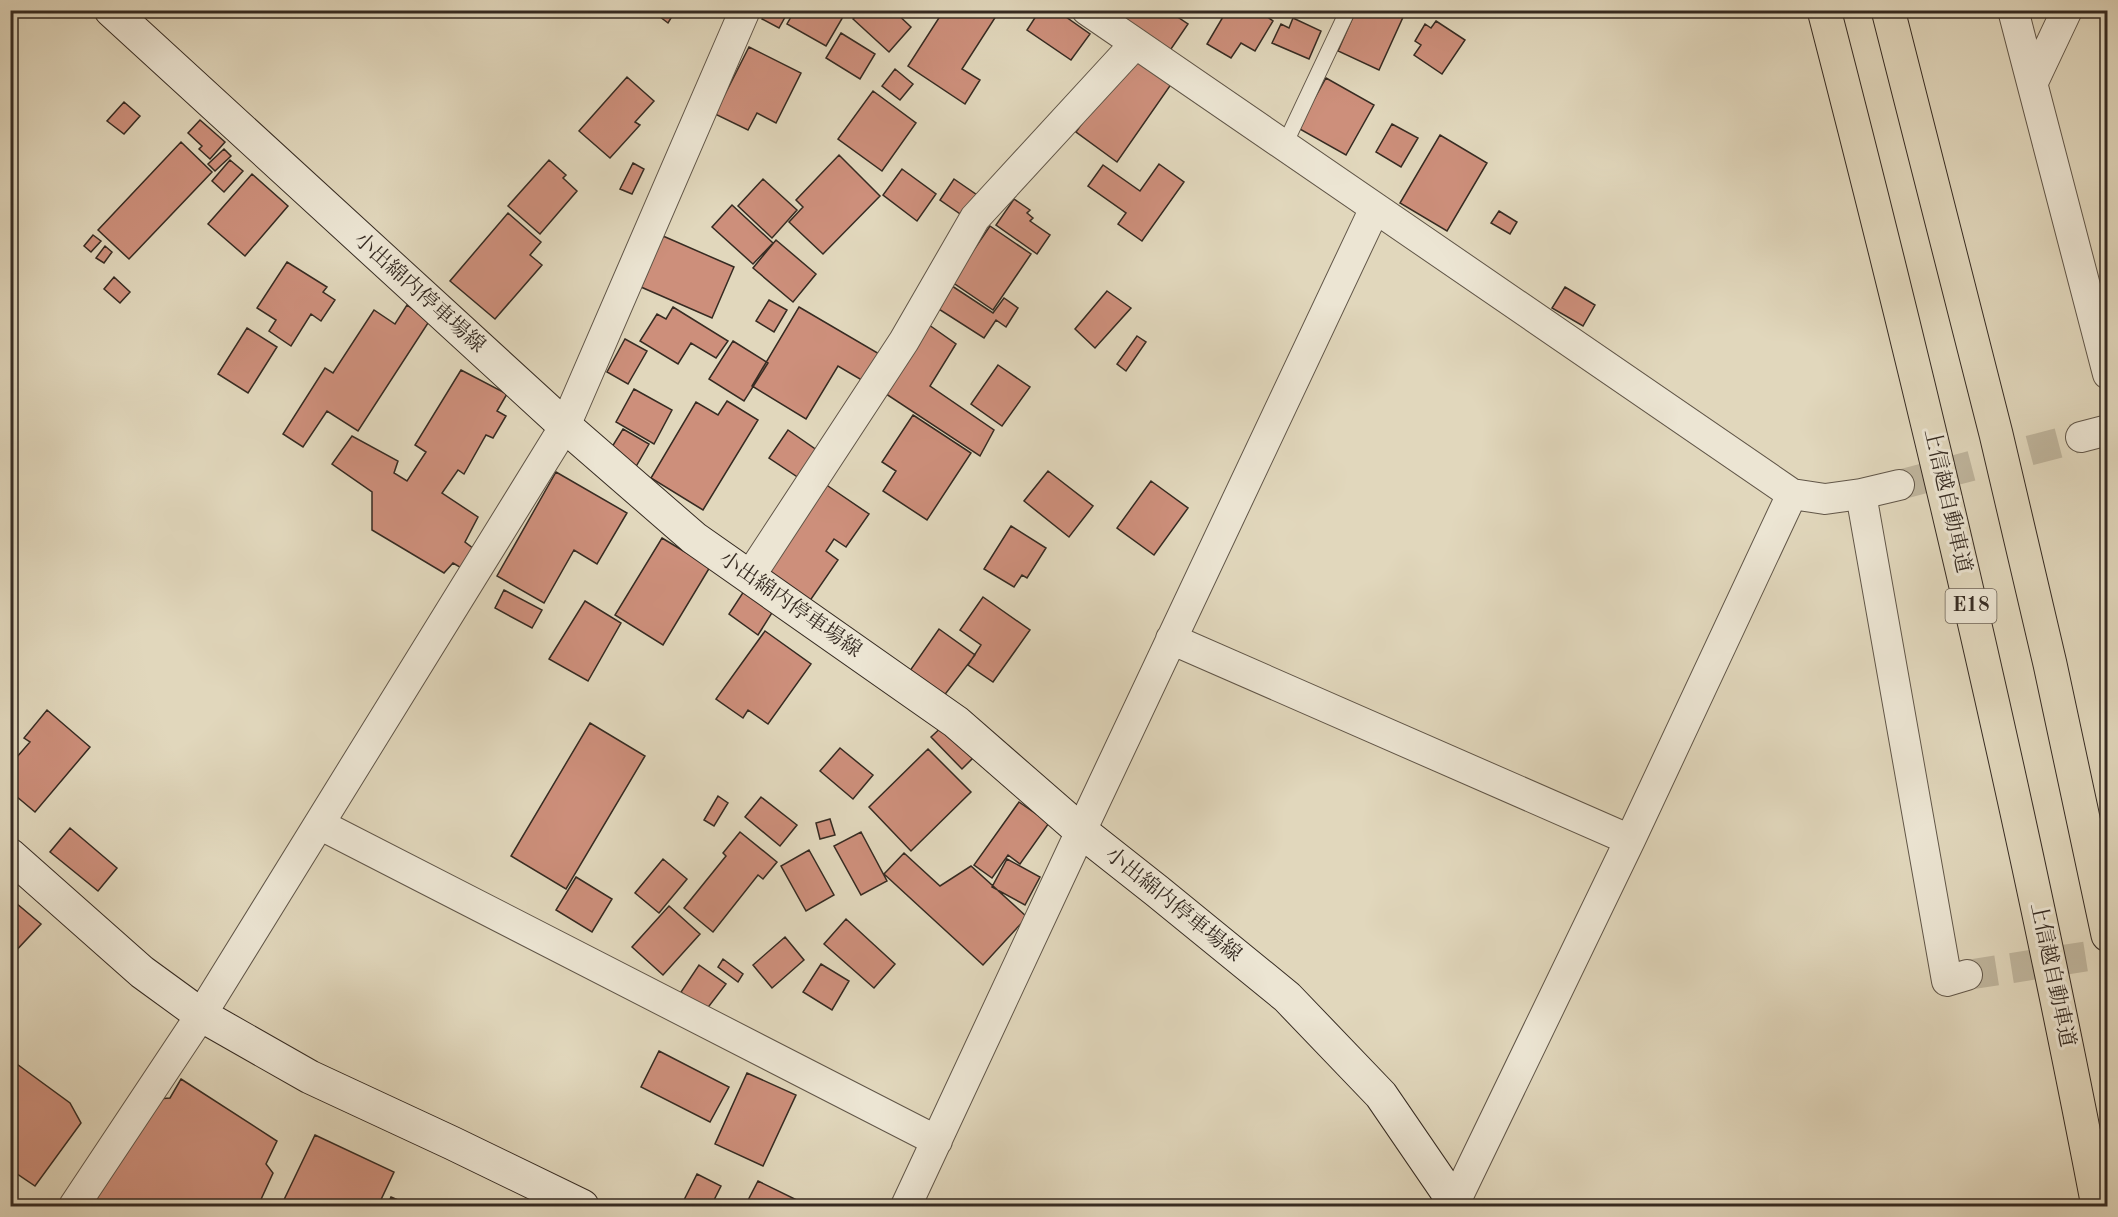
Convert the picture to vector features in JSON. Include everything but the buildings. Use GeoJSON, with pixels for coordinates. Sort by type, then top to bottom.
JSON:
{"type":"FeatureCollection","features":[{"type":"Feature","properties":{"kind":"highway","name":"上信越自動車道"},"geometry":{"type":"LineString","coordinates":[[1824,10],[1933,440],[1989,683],[2058,999],[2098,1206]]}},
{"type":"Feature","properties":{"kind":"highway"},"geometry":{"type":"LineString","coordinates":[[1888,10],[1996,434],[2050,664],[2108,935]]}},
{"type":"Feature","properties":{"kind":"main road","name":"小出綿内停車場線"},"geometry":{"type":"LineString","coordinates":[[111,10],[565,426],[694,538],[956,722],[1080,831],[1287,997],[1381,1095],[1456,1204]]}},
{"type":"Feature","properties":{"kind":"main road"},"geometry":{"type":"LineString","coordinates":[[10,855],[142,972],[201,1015],[310,1077],[582,1206]]}},
{"type":"Feature","properties":{"kind":"street"},"geometry":{"type":"LineString","coordinates":[[74,1206],[201,1015],[565,426],[746,10]]}},
{"type":"Feature","properties":{"kind":"street"},"geometry":{"type":"LineString","coordinates":[[1087,10],[1792,494],[1825,499],[1861,494],[1899,484]]}},
{"type":"Feature","properties":{"kind":"street"},"geometry":{"type":"LineString","coordinates":[[2013,10],[2108,374]]}},
{"type":"Feature","properties":{"kind":"street"},"geometry":{"type":"LineString","coordinates":[[2033,81],[2067,10]]}},
{"type":"Feature","properties":{"kind":"street"},"geometry":{"type":"LineString","coordinates":[[750,576],[904,341],[975,218],[1135,44]]}},
{"type":"Feature","properties":{"kind":"street"},"geometry":{"type":"LineString","coordinates":[[906,1206],[1080,831],[1375,208]]}},
{"type":"Feature","properties":{"kind":"street"},"geometry":{"type":"LineString","coordinates":[[1456,1204],[1792,494]]}},
{"type":"Feature","properties":{"kind":"street"},"geometry":{"type":"LineString","coordinates":[[1861,494],[1947,981],[1967,975]]}},
{"type":"Feature","properties":{"kind":"street"},"geometry":{"type":"LineString","coordinates":[[1171,639],[1630,840]]}},
{"type":"Feature","properties":{"kind":"street"},"geometry":{"type":"LineString","coordinates":[[319,824],[937,1141]]}},
{"type":"Feature","properties":{"kind":"lane"},"geometry":{"type":"LineString","coordinates":[[1284,146],[1348,10]]}},
{"type":"Feature","properties":{"kind":"tunnel"},"geometry":{"type":"LineString","coordinates":[[1899,485],[2081,437]]}},
{"type":"Feature","properties":{"kind":"tunnel"},"geometry":{"type":"LineString","coordinates":[[1967,975],[2108,953]]}}]}
